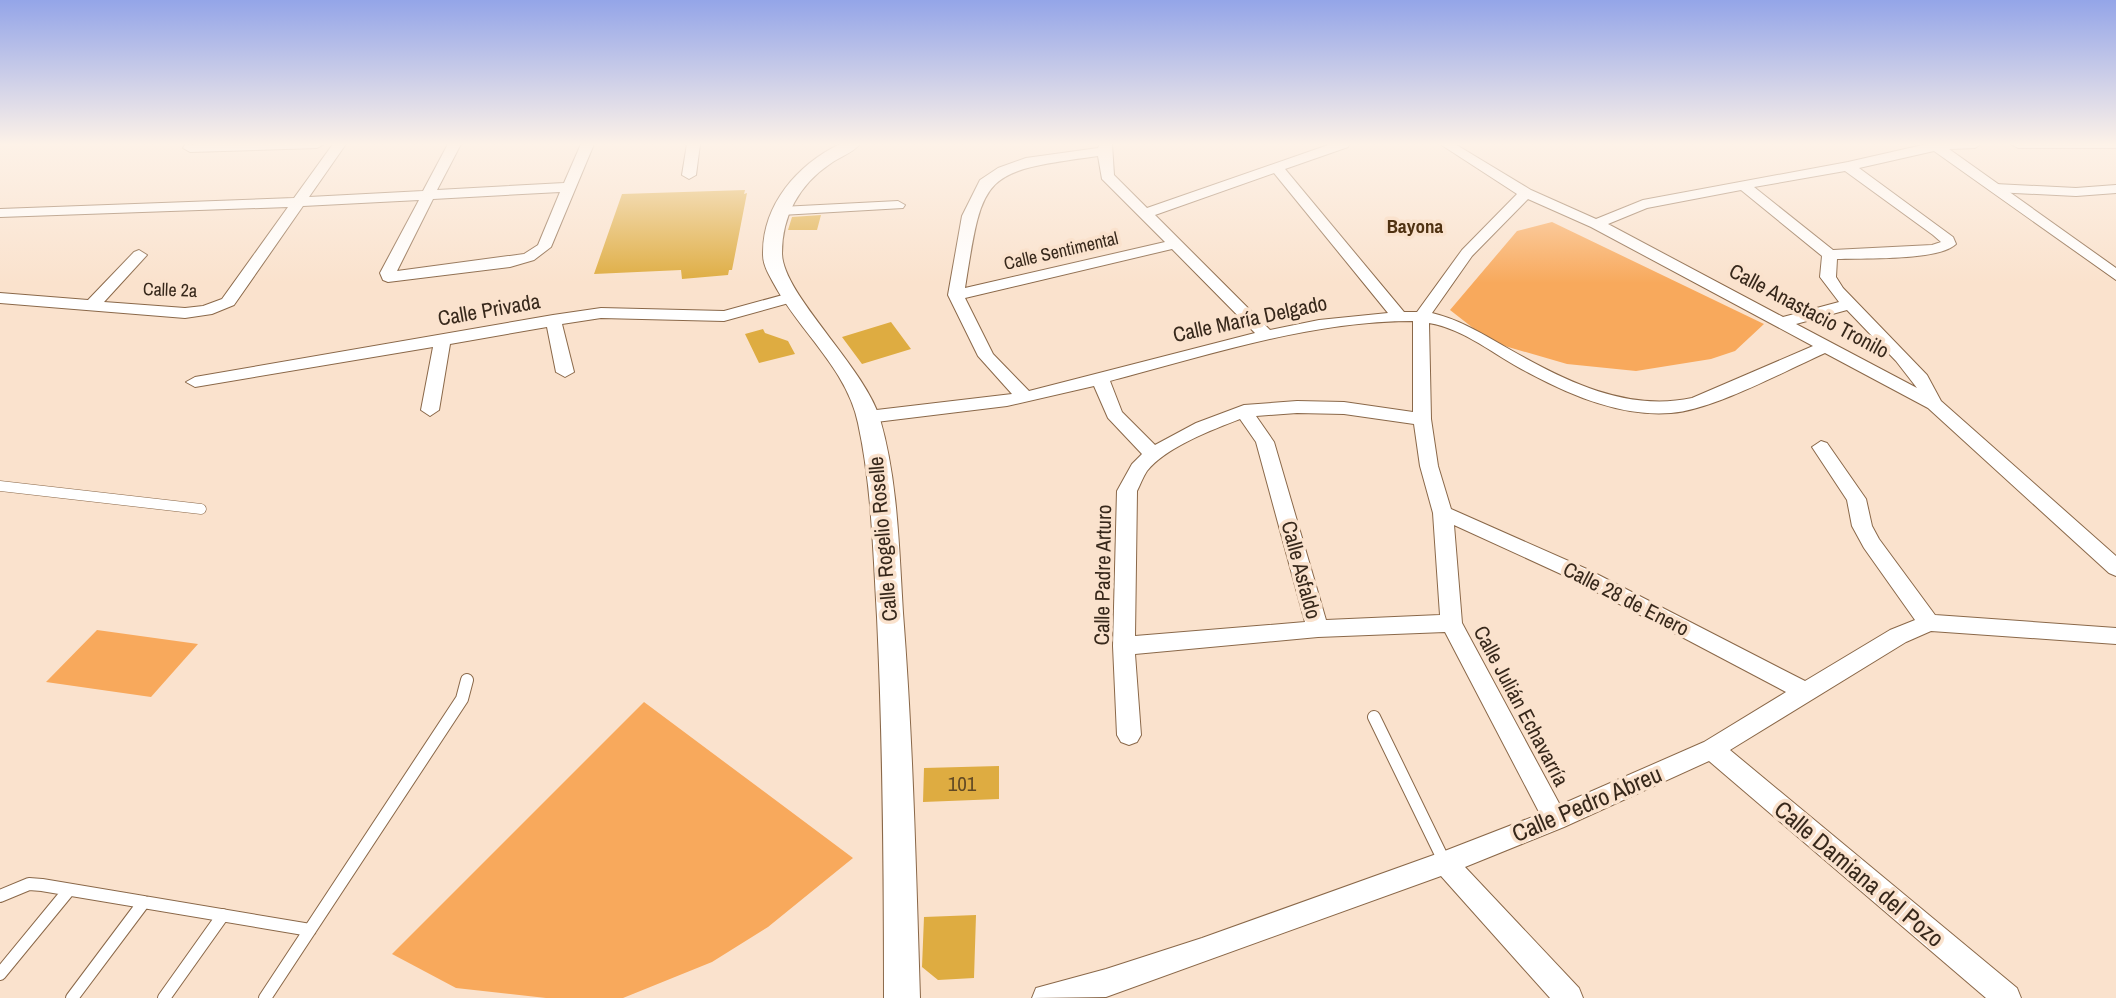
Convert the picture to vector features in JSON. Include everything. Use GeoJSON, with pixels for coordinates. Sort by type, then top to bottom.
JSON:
{"type":"FeatureCollection","features":[{"type":"Feature","properties":{"kind":"street","name":"Calle 2a"},"geometry":{"type":"LineString","coordinates":[[0,298],[184,313],[206,311],[228,302],[306,191]]}},
{"type":"Feature","properties":{"kind":"street"},"geometry":{"type":"LineString","coordinates":[[428,191],[388,277],[510,262],[529,257],[544,247],[567,191]]}},
{"type":"Feature","properties":{"kind":"street"},"geometry":{"type":"LineString","coordinates":[[0,213],[298,202],[505,191]]}},
{"type":"Feature","properties":{"kind":"street","name":"Calle Rogelio Roselle"},"geometry":{"type":"LineString","coordinates":[[792,191],[781,211],[773,242],[772,260],[790,298],[862,399],[876,458],[897,722],[902,998]]}},
{"type":"Feature","properties":{"kind":"street"},"geometry":{"type":"LineString","coordinates":[[981,191],[969,216],[956,295],[986,356],[1025,397]]}},
{"type":"Feature","properties":{"kind":"street"},"geometry":{"type":"LineString","coordinates":[[1122,191],[1266,335]]}},
{"type":"Feature","properties":{"kind":"street"},"geometry":{"type":"LineString","coordinates":[[1145,214],[1210,191]]}},
{"type":"Feature","properties":{"kind":"street"},"geometry":{"type":"LineString","coordinates":[[1295,191],[1399,317]]}},
{"type":"Feature","properties":{"kind":"street"},"geometry":{"type":"LineString","coordinates":[[1596,224],[1643,204],[1718,191]]}},
{"type":"Feature","properties":{"kind":"street"},"geometry":{"type":"LineString","coordinates":[[1750,191],[1829,255],[1934,249],[1949,244],[1938,232],[1882,191]]}},
{"type":"Feature","properties":{"kind":"street"},"geometry":{"type":"LineString","coordinates":[[1999,191],[2112,268]]}},
{"type":"Feature","properties":{"kind":"street"},"geometry":{"type":"LineString","coordinates":[[1421,317],[1467,253],[1526,192]]}},
{"type":"Feature","properties":{"kind":"street","name":"Calle Anastacio Tronilo"},"geometry":{"type":"LineString","coordinates":[[1526,192],[1596,224],[1934,404],[2116,568]]}},
{"type":"Feature","properties":{"kind":"street"},"geometry":{"type":"LineString","coordinates":[[781,211],[898,205]]}},
{"type":"Feature","properties":{"kind":"street","name":"Calle Sentimental"},"geometry":{"type":"LineString","coordinates":[[956,295],[1175,244]]}},
{"type":"Feature","properties":{"kind":"street"},"geometry":{"type":"LineString","coordinates":[[93,304],[139,255]]}},
{"type":"Feature","properties":{"kind":"street"},"geometry":{"type":"LineString","coordinates":[[1829,255],[1828,278],[1848,305],[1921,379],[1934,404]]}},
{"type":"Feature","properties":{"kind":"street","name":"Calle Privada"},"geometry":{"type":"LineString","coordinates":[[195,382],[601,313],[724,316],[790,298]]}},
{"type":"Feature","properties":{"kind":"street"},"geometry":{"type":"LineString","coordinates":[[1783,322],[1848,305]]}},
{"type":"Feature","properties":{"kind":"street","name":"Calle María Delgado"},"geometry":{"type":"LineString","coordinates":[[868,417],[1025,397],[1266,335],[1330,323],[1399,317],[1421,317],[1457,326],[1523,364],[1583,390],[1622,403],[1659,409],[1684,407],[1825,347]]}},
{"type":"Feature","properties":{"kind":"street","name":"Calle Julián Echavarría"},"geometry":{"type":"LineString","coordinates":[[1421,317],[1422,419],[1429,466],[1443,513],[1451,623],[1555,819]]}},
{"type":"Feature","properties":{"kind":"street"},"geometry":{"type":"LineString","coordinates":[[553,320],[565,372]]}},
{"type":"Feature","properties":{"kind":"street"},"geometry":{"type":"LineString","coordinates":[[430,410],[443,338]]}},
{"type":"Feature","properties":{"kind":"street"},"geometry":{"type":"LineString","coordinates":[[1100,378],[1114,414],[1153,454]]}},
{"type":"Feature","properties":{"kind":"street","name":"Calle Padre Arturo"},"geometry":{"type":"LineString","coordinates":[[1129,735],[1124,646],[1127,491],[1135,474],[1153,454],[1202,427],[1244,411],[1297,407],[1344,408],[1422,419]]}},
{"type":"Feature","properties":{"kind":"street","name":"Calle Asfaldo"},"geometry":{"type":"LineString","coordinates":[[1124,646],[1318,629],[1265,442],[1244,411]]}},
{"type":"Feature","properties":{"kind":"street"},"geometry":{"type":"LineString","coordinates":[[1821,447],[1856,499],[1862,526],[1871,543],[1929,623]]}},
{"type":"Feature","properties":{"kind":"street","name":"Calle 28 de Enero"},"geometry":{"type":"LineString","coordinates":[[1443,513],[1500,536],[1612,591],[1806,692]]}},
{"type":"Feature","properties":{"kind":"street"},"geometry":{"type":"LineString","coordinates":[[1318,629],[1451,623]]}},
{"type":"Feature","properties":{"kind":"street","name":"Calle Pedro Abreu"},"geometry":{"type":"LineString","coordinates":[[1046,998],[1106,983],[1202,951],[1445,863],[1555,819],[1712,749],[1898,636],[1929,623],[2116,636]]}},
{"type":"Feature","properties":{"kind":"street","name":"Calle Damiana del Pozo"},"geometry":{"type":"LineString","coordinates":[[1712,749],[2007,998]]}},
{"type":"Feature","properties":{"kind":"street"},"geometry":{"type":"LineString","coordinates":[[1445,863],[1569,998]]}},
{"type":"Feature","properties":{"kind":"lane"},"geometry":{"type":"LineString","coordinates":[[2039,191],[2088,191]]}},
{"type":"Feature","properties":{"kind":"lane"},"geometry":{"type":"LineString","coordinates":[[0,486],[201,509]]}},
{"type":"Feature","properties":{"kind":"lane"},"geometry":{"type":"LineString","coordinates":[[265,998],[462,699],[467,680]]}},
{"type":"Feature","properties":{"kind":"lane"},"geometry":{"type":"LineString","coordinates":[[1374,717],[1445,863]]}},
{"type":"Feature","properties":{"kind":"lane"},"geometry":{"type":"LineString","coordinates":[[0,895],[29,884],[310,930]]}},
{"type":"Feature","properties":{"kind":"lane"},"geometry":{"type":"LineString","coordinates":[[0,974],[69,890]]}},
{"type":"Feature","properties":{"kind":"lane"},"geometry":{"type":"LineString","coordinates":[[72,998],[145,902]]}},
{"type":"Feature","properties":{"kind":"lane"},"geometry":{"type":"LineString","coordinates":[[164,998],[223,915]]}},
{"type":"Feature","properties":{"kind":"shaded area"},"geometry":{"type":"Polygon","coordinates":[[[1552,222],[1764,324],[1735,351],[1711,359],[1636,371],[1567,364],[1491,342],[1450,310],[1517,231],[1552,222]]]}},
{"type":"Feature","properties":{"kind":"shaded area"},"geometry":{"type":"Polygon","coordinates":[[[97,630],[198,644],[151,697],[46,682],[97,630]]]}},
{"type":"Feature","properties":{"kind":"shaded area"},"geometry":{"type":"Polygon","coordinates":[[[644,702],[853,858],[768,927],[712,962],[623,998],[546,998],[456,988],[392,954],[644,702]]]}},
{"type":"Feature","properties":{"kind":"building"},"geometry":{"type":"Polygon","coordinates":[[[745,191],[744,194],[747,193],[732,270],[729,270],[728,275],[682,279],[681,270],[594,274],[622,194],[745,191]]]}},
{"type":"Feature","properties":{"kind":"building"},"geometry":{"type":"Polygon","coordinates":[[[821,215],[817,230],[788,230],[792,217],[821,215]]]}},
{"type":"Feature","properties":{"kind":"building"},"geometry":{"type":"Polygon","coordinates":[[[891,322],[911,349],[862,364],[842,337],[891,322]]]}},
{"type":"Feature","properties":{"kind":"building"},"geometry":{"type":"Polygon","coordinates":[[[763,329],[765,333],[788,341],[795,354],[759,363],[745,334],[763,329]]]}},
{"type":"Feature","properties":{"kind":"building"},"geometry":{"type":"Polygon","coordinates":[[[999,766],[999,799],[923,802],[924,768],[999,766]]]}},
{"type":"Feature","properties":{"kind":"building"},"geometry":{"type":"Polygon","coordinates":[[[976,915],[974,978],[938,980],[922,967],[924,917],[976,915]]]}},
{"type":"Feature","properties":{"kind":"district","name":"Bayona"},"geometry":{"type":"Point","coordinates":[1415,226]}}]}
